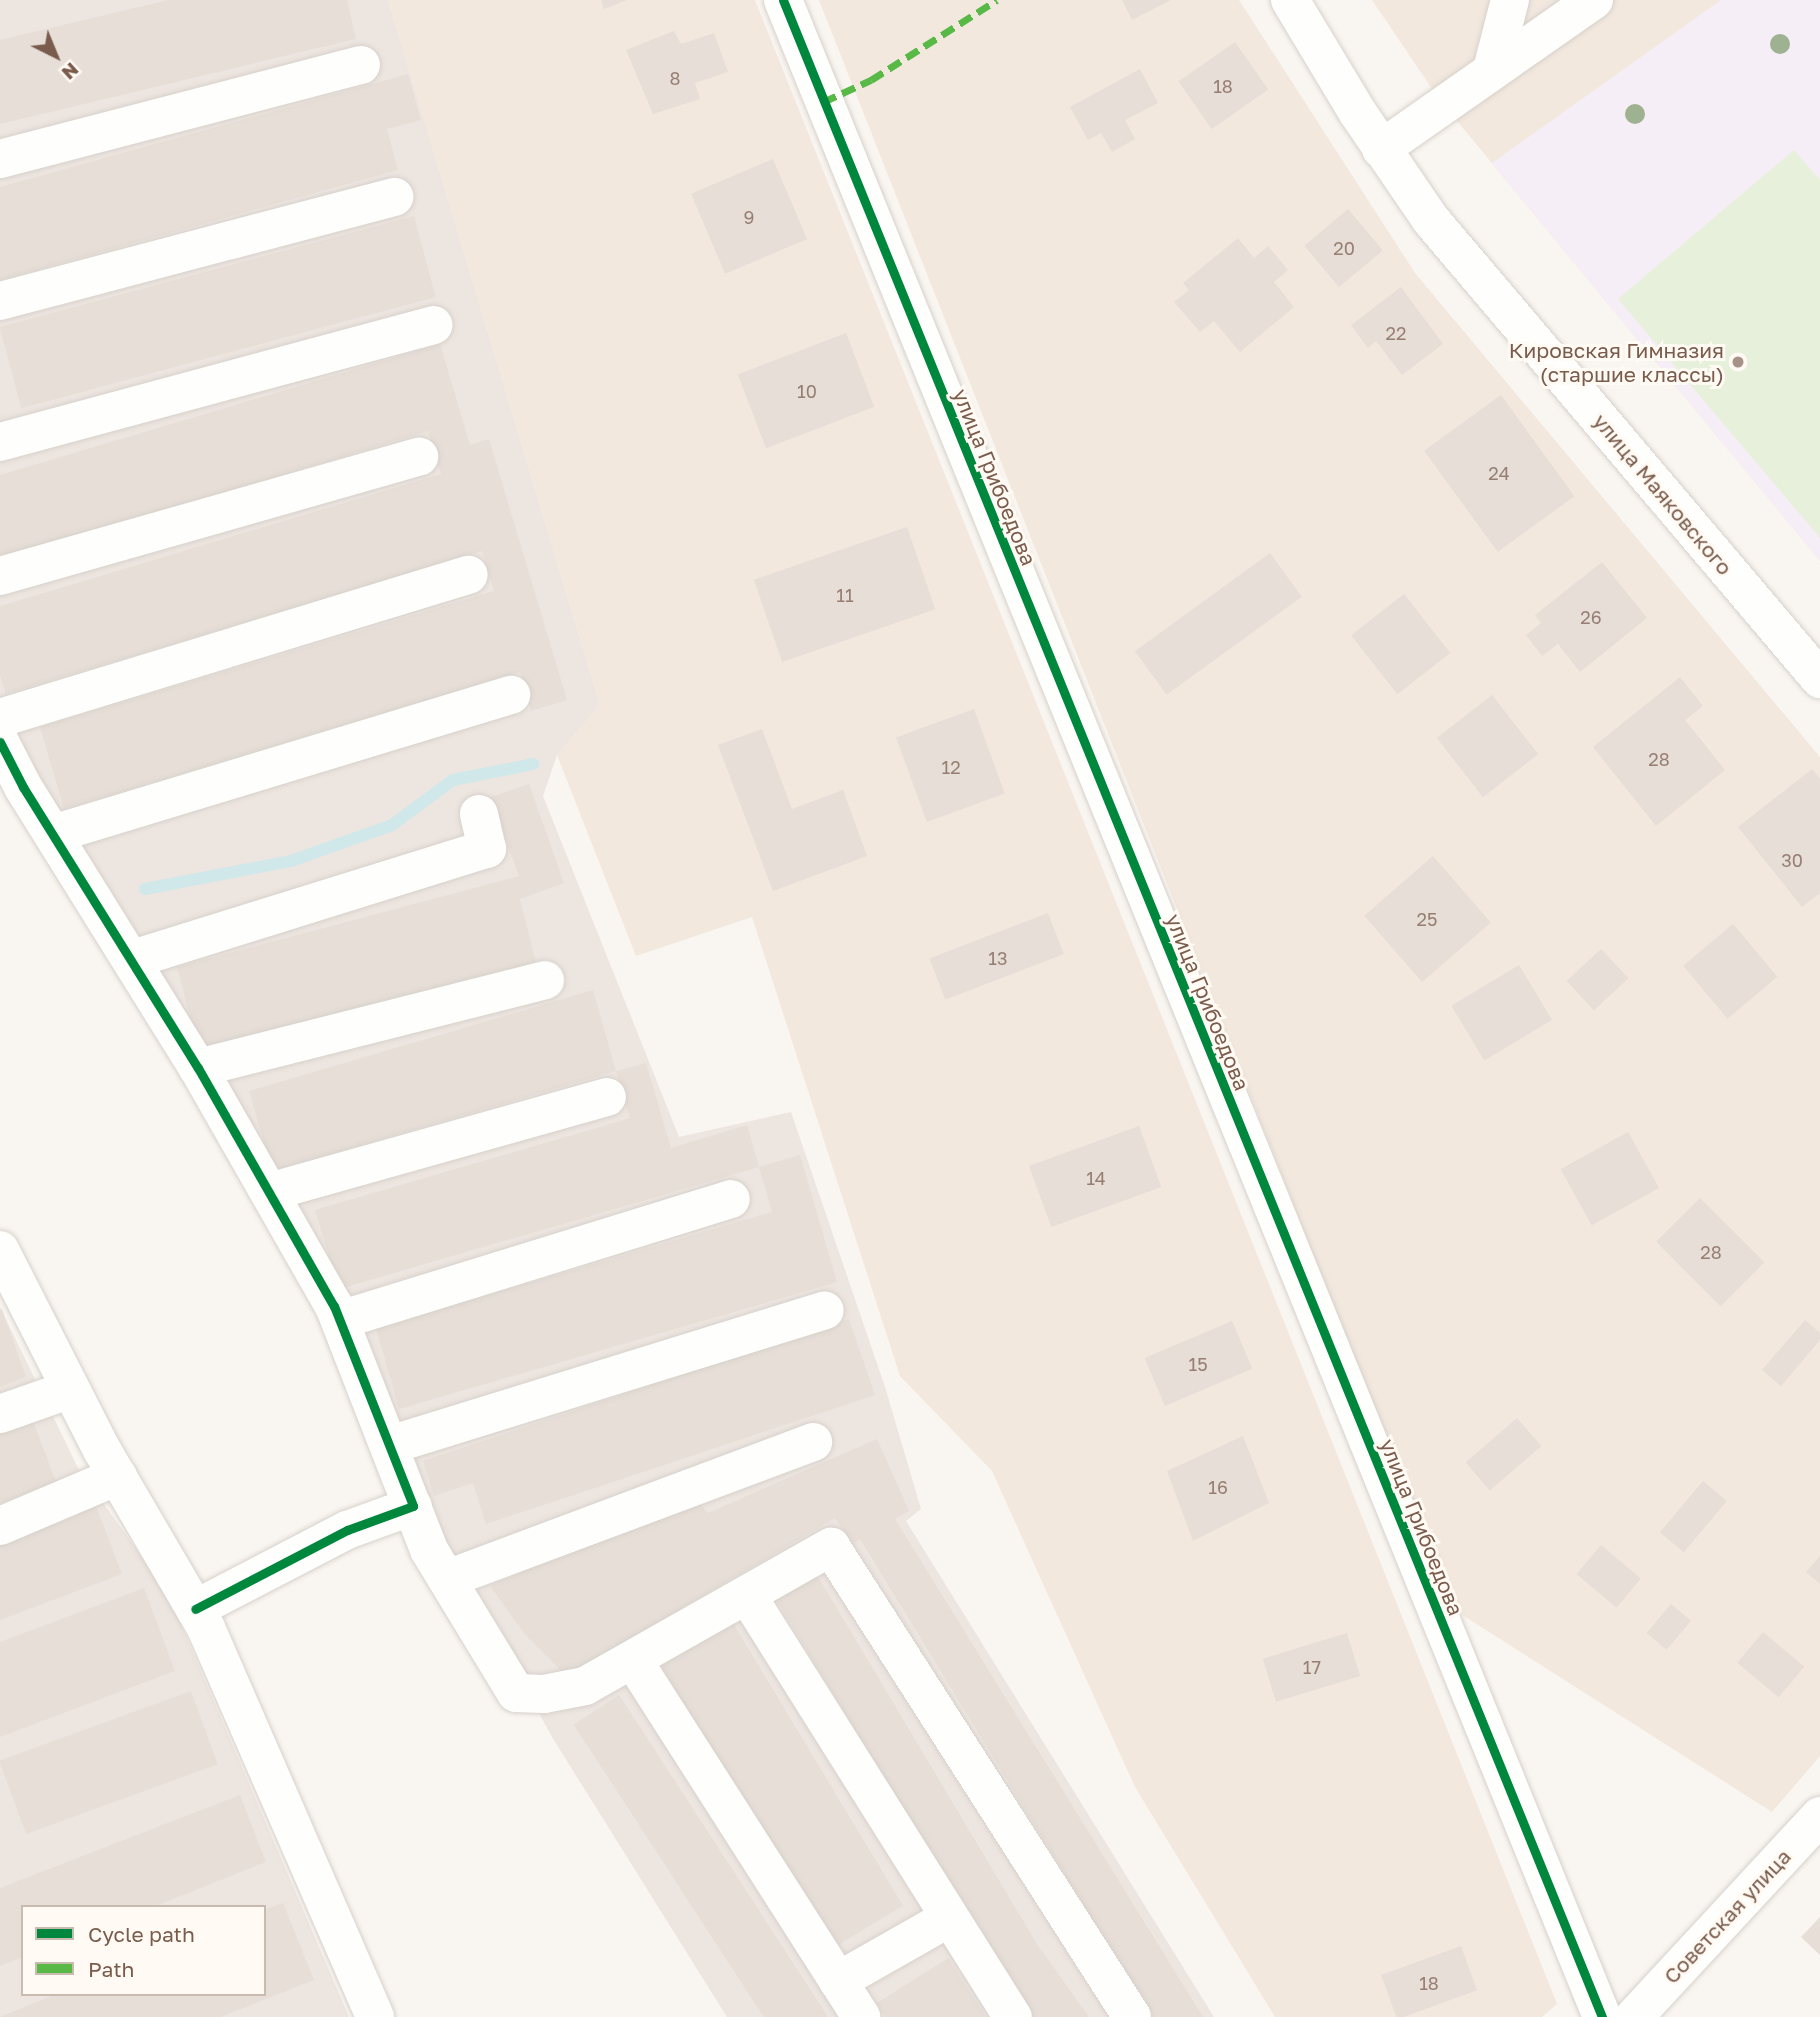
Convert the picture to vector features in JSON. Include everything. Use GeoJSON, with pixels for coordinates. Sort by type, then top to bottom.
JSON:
{"type":"FeatureCollection","features":[{"type":"Feature","properties":{"kind":"street","name":"улица Грибоедова"},"geometry":{"type":"LineString","coordinates":[[783,0],[1602,2017]]}},
{"type":"Feature","properties":{"kind":"street","name":"улица Маяковского"},"geometry":{"type":"LineString","coordinates":[[1290,0],[1381,149],[1431,220],[1820,679]]}},
{"type":"Feature","properties":{"kind":"street"},"geometry":{"type":"LineString","coordinates":[[1493,66],[1510,0]]}},
{"type":"Feature","properties":{"kind":"street"},"geometry":{"type":"LineString","coordinates":[[1381,149],[1475,84],[1493,66],[1594,0]]}},
{"type":"Feature","properties":{"kind":"street"},"geometry":{"type":"LineString","coordinates":[[0,159],[361,65]]}},
{"type":"Feature","properties":{"kind":"street"},"geometry":{"type":"LineString","coordinates":[[0,301],[395,197]]}},
{"type":"Feature","properties":{"kind":"street"},"geometry":{"type":"LineString","coordinates":[[0,442],[433,325]]}},
{"type":"Feature","properties":{"kind":"street"},"geometry":{"type":"LineString","coordinates":[[0,576],[419,457]]}},
{"type":"Feature","properties":{"kind":"street"},"geometry":{"type":"LineString","coordinates":[[0,718],[469,575]]}},
{"type":"Feature","properties":{"kind":"street"},"geometry":{"type":"LineString","coordinates":[[53,834],[511,695]]}},
{"type":"Feature","properties":{"kind":"street"},"geometry":{"type":"LineString","coordinates":[[3,756],[133,959],[341,1320],[429,1550],[516,1693],[585,1686],[831,1547],[1132,2017]]}},
{"type":"Feature","properties":{"kind":"street"},"geometry":{"type":"LineString","coordinates":[[133,959],[486,849],[479,814]]}},
{"type":"Feature","properties":{"kind":"street"},"geometry":{"type":"LineString","coordinates":[[198,1068],[545,980]]}},
{"type":"Feature","properties":{"kind":"street"},"geometry":{"type":"LineString","coordinates":[[269,1192],[607,1097]]}},
{"type":"Feature","properties":{"kind":"street"},"geometry":{"type":"LineString","coordinates":[[341,1320],[731,1199]]}},
{"type":"Feature","properties":{"kind":"street"},"geometry":{"type":"LineString","coordinates":[[0,1251],[12,1299],[71,1389],[195,1609],[375,2017]]}},
{"type":"Feature","properties":{"kind":"street"},"geometry":{"type":"LineString","coordinates":[[390,1445],[825,1310]]}},
{"type":"Feature","properties":{"kind":"street"},"geometry":{"type":"LineString","coordinates":[[0,1414],[71,1389]]}},
{"type":"Feature","properties":{"kind":"street"},"geometry":{"type":"LineString","coordinates":[[447,1579],[813,1442]]}},
{"type":"Feature","properties":{"kind":"street"},"geometry":{"type":"LineString","coordinates":[[0,1526],[118,1476]]}},
{"type":"Feature","properties":{"kind":"street"},"geometry":{"type":"LineString","coordinates":[[195,1609],[347,1530],[413,1506]]}},
{"type":"Feature","properties":{"kind":"street"},"geometry":{"type":"LineString","coordinates":[[747,1595],[947,1919],[1013,2017]]}},
{"type":"Feature","properties":{"kind":"street"},"geometry":{"type":"LineString","coordinates":[[633,1660],[861,2017]]}},
{"type":"Feature","properties":{"kind":"street","name":"Советская улица"},"geometry":{"type":"LineString","coordinates":[[1634,2017],[1820,1816]]}},
{"type":"Feature","properties":{"kind":"street"},"geometry":{"type":"LineString","coordinates":[[838,1981],[947,1919]]}},
{"type":"Feature","properties":{"kind":"shaded area"},"geometry":{"type":"Polygon","coordinates":[[[0,0],[388,0],[600,705],[557,755],[543,796],[679,1137],[791,1112],[885,1387],[921,1509],[906,1521],[1214,2017],[727,2017],[552,1737],[428,1510],[194,1052],[0,707],[0,0]]]}},
{"type":"Feature","properties":{"kind":"shaded area"},"geometry":{"type":"Polygon","coordinates":[[[388,0],[755,0],[1557,2004],[1542,2017],[1275,2017],[1135,1787],[992,1471],[900,1376],[752,917],[636,956],[557,755],[600,705],[388,0]]]}},
{"type":"Feature","properties":{"kind":"shaded area"},"geometry":{"type":"Polygon","coordinates":[[[819,0],[1239,0],[1415,273],[1820,757],[1820,1756],[1772,1812],[1453,1609],[819,0]]]}},
{"type":"Feature","properties":{"kind":"shaded area","name":"Кировская Гимназия (старшие классы)"},"geometry":{"type":"Polygon","coordinates":[[[1372,0],[1820,0],[1820,561],[1439,99],[1372,0]]]}},
{"type":"Feature","properties":{"kind":"shaded area","name":"Кировская Гимназия (старшие классы)"},"geometry":{"type":"Polygon","coordinates":[[[1721,0],[1820,0],[1820,561],[1492,163],[1721,0]]]}},
{"type":"Feature","properties":{"kind":"shaded area"},"geometry":{"type":"Polygon","coordinates":[[[0,1307],[78,1468],[167,1592],[349,2017],[0,2017],[0,1307]]]}},
{"type":"Feature","properties":{"kind":"green space"},"geometry":{"type":"Polygon","coordinates":[[[1794,150],[1820,180],[1820,538],[1618,299],[1794,150]]]}},
{"type":"Feature","properties":{"kind":"building"},"geometry":{"type":"Polygon","coordinates":[[[168,0],[347,0],[356,39],[0,124],[0,40],[168,0]]]}},
{"type":"Feature","properties":{"kind":"building"},"geometry":{"type":"Polygon","coordinates":[[[601,0],[627,0],[604,9],[601,0]]]}},
{"type":"Feature","properties":{"kind":"building"},"geometry":{"type":"Polygon","coordinates":[[[1122,0],[1171,0],[1132,20],[1122,0]]]}},
{"type":"Feature","properties":{"kind":"building"},"geometry":{"type":"Polygon","coordinates":[[[674,31],[681,44],[714,33],[728,72],[695,83],[700,99],[653,114],[626,50],[674,31]]]}},
{"type":"Feature","properties":{"kind":"building"},"geometry":{"type":"Polygon","coordinates":[[[1235,42],[1268,90],[1212,129],[1178,82],[1235,42]]]}},
{"type":"Feature","properties":{"kind":"building"},"geometry":{"type":"Polygon","coordinates":[[[1140,69],[1158,103],[1125,120],[1135,139],[1112,152],[1101,133],[1088,140],[1070,107],[1140,69]]]}},
{"type":"Feature","properties":{"kind":"building"},"geometry":{"type":"Polygon","coordinates":[[[408,74],[421,120],[387,129],[398,170],[0,280],[0,187],[408,74]]]}},
{"type":"Feature","properties":{"kind":"building"},"geometry":{"type":"Polygon","coordinates":[[[773,159],[807,239],[725,274],[691,194],[773,159]]]}},
{"type":"Feature","properties":{"kind":"building"},"geometry":{"type":"Polygon","coordinates":[[[1348,209],[1383,250],[1339,287],[1304,246],[1348,209]]]}},
{"type":"Feature","properties":{"kind":"building"},"geometry":{"type":"Polygon","coordinates":[[[414,216],[436,297],[21,408],[0,327],[414,216]]]}},
{"type":"Feature","properties":{"kind":"building"},"geometry":{"type":"Polygon","coordinates":[[[1238,238],[1254,258],[1268,246],[1288,270],[1274,282],[1294,307],[1240,352],[1214,321],[1200,332],[1174,302],[1189,290],[1183,283],[1238,238]]]}},
{"type":"Feature","properties":{"kind":"building"},"geometry":{"type":"Polygon","coordinates":[[[1401,287],[1443,344],[1402,375],[1376,341],[1368,348],[1351,325],[1401,287]]]}},
{"type":"Feature","properties":{"kind":"building"},"geometry":{"type":"Polygon","coordinates":[[[846,333],[874,407],[766,448],[738,375],[846,333]]]}},
{"type":"Feature","properties":{"kind":"building"},"geometry":{"type":"Polygon","coordinates":[[[440,344],[470,445],[489,439],[567,700],[531,711],[520,672],[64,809],[40,727],[494,591],[482,551],[6,694],[0,675],[0,606],[441,474],[428,431],[0,560],[0,475],[440,344]]]}},
{"type":"Feature","properties":{"kind":"building"},"geometry":{"type":"Polygon","coordinates":[[[1501,395],[1574,496],[1498,552],[1424,451],[1501,395]]]}},
{"type":"Feature","properties":{"kind":"building"},"geometry":{"type":"Polygon","coordinates":[[[907,527],[935,609],[782,662],[754,580],[907,527]]]}},
{"type":"Feature","properties":{"kind":"building"},"geometry":{"type":"Polygon","coordinates":[[[1270,553],[1302,597],[1167,695],[1135,651],[1270,553]]]}},
{"type":"Feature","properties":{"kind":"building"},"geometry":{"type":"Polygon","coordinates":[[[1602,562],[1647,618],[1580,672],[1558,644],[1542,656],[1526,635],[1541,623],[1535,615],[1602,562]]]}},
{"type":"Feature","properties":{"kind":"building"},"geometry":{"type":"Polygon","coordinates":[[[1404,594],[1450,653],[1397,694],[1351,635],[1404,594]]]}},
{"type":"Feature","properties":{"kind":"building"},"geometry":{"type":"Polygon","coordinates":[[[1680,677],[1703,706],[1685,720],[1725,770],[1656,826],[1593,747],[1680,677]]]}},
{"type":"Feature","properties":{"kind":"building"},"geometry":{"type":"Polygon","coordinates":[[[1492,695],[1538,754],[1483,797],[1437,738],[1492,695]]]}},
{"type":"Feature","properties":{"kind":"building"},"geometry":{"type":"Polygon","coordinates":[[[974,709],[1005,794],[927,822],[896,737],[974,709]]]}},
{"type":"Feature","properties":{"kind":"building"},"geometry":{"type":"Polygon","coordinates":[[[762,729],[792,809],[843,790],[867,856],[773,891],[718,745],[762,729]]]}},
{"type":"Feature","properties":{"kind":"building"},"geometry":{"type":"Polygon","coordinates":[[[1812,769],[1820,779],[1820,893],[1802,907],[1738,827],[1812,769]]]}},
{"type":"Feature","properties":{"kind":"building"},"geometry":{"type":"Polygon","coordinates":[[[529,784],[564,883],[520,899],[536,962],[199,1051],[177,967],[519,876],[491,797],[529,784]]]}},
{"type":"Feature","properties":{"kind":"building"},"geometry":{"type":"Polygon","coordinates":[[[1433,856],[1491,922],[1422,982],[1364,916],[1433,856]]]}},
{"type":"Feature","properties":{"kind":"building"},"geometry":{"type":"Polygon","coordinates":[[[1048,913],[1064,954],[945,1000],[929,959],[1048,913]]]}},
{"type":"Feature","properties":{"kind":"building"},"geometry":{"type":"Polygon","coordinates":[[[1733,924],[1777,977],[1728,1019],[1683,966],[1733,924]]]}},
{"type":"Feature","properties":{"kind":"building"},"geometry":{"type":"Polygon","coordinates":[[[1601,949],[1628,978],[1594,1010],[1567,981],[1601,949]]]}},
{"type":"Feature","properties":{"kind":"building"},"geometry":{"type":"Polygon","coordinates":[[[1519,965],[1552,1020],[1484,1061],[1451,1006],[1519,965]]]}},
{"type":"Feature","properties":{"kind":"building"},"geometry":{"type":"Polygon","coordinates":[[[593,990],[616,1071],[272,1171],[249,1091],[593,990]]]}},
{"type":"Feature","properties":{"kind":"building"},"geometry":{"type":"Polygon","coordinates":[[[646,1063],[671,1148],[747,1125],[759,1167],[339,1289],[315,1210],[630,1118],[616,1071],[646,1063]]]}},
{"type":"Feature","properties":{"kind":"building"},"geometry":{"type":"Polygon","coordinates":[[[1139,1126],[1161,1187],[1051,1227],[1029,1166],[1139,1126]]]}},
{"type":"Feature","properties":{"kind":"building"},"geometry":{"type":"Polygon","coordinates":[[[1628,1132],[1659,1188],[1592,1225],[1561,1169],[1628,1132]]]}},
{"type":"Feature","properties":{"kind":"building"},"geometry":{"type":"Polygon","coordinates":[[[800,1155],[837,1282],[399,1409],[376,1328],[772,1212],[759,1167],[800,1155]]]}},
{"type":"Feature","properties":{"kind":"building"},"geometry":{"type":"Polygon","coordinates":[[[1700,1198],[1764,1262],[1721,1306],[1656,1242],[1700,1198]]]}},
{"type":"Feature","properties":{"kind":"building"},"geometry":{"type":"Polygon","coordinates":[[[2,1309],[26,1377],[0,1387],[0,1310],[2,1309]]]}},
{"type":"Feature","properties":{"kind":"building"},"geometry":{"type":"Polygon","coordinates":[[[849,1319],[875,1395],[486,1524],[473,1483],[434,1496],[423,1461],[849,1319]]]}},
{"type":"Feature","properties":{"kind":"building"},"geometry":{"type":"Polygon","coordinates":[[[1805,1320],[1820,1333],[1820,1340],[1781,1386],[1762,1370],[1805,1320]]]}},
{"type":"Feature","properties":{"kind":"building"},"geometry":{"type":"Polygon","coordinates":[[[1232,1321],[1252,1369],[1165,1406],[1145,1358],[1232,1321]]]}},
{"type":"Feature","properties":{"kind":"building"},"geometry":{"type":"Polygon","coordinates":[[[30,1413],[56,1482],[0,1503],[0,1424],[30,1413]]]}},
{"type":"Feature","properties":{"kind":"building"},"geometry":{"type":"Polygon","coordinates":[[[1517,1418],[1541,1446],[1490,1491],[1466,1463],[1517,1418]]]}},
{"type":"Feature","properties":{"kind":"building"},"geometry":{"type":"Polygon","coordinates":[[[1243,1436],[1269,1503],[1193,1541],[1167,1471],[1243,1436]]]}},
{"type":"Feature","properties":{"kind":"building"},"geometry":{"type":"Polygon","coordinates":[[[877,1439],[909,1511],[895,1519],[1203,2017],[1152,2017],[860,1539],[853,1544],[835,1518],[566,1676],[525,1634],[490,1586],[694,1497],[708,1513],[877,1439]]]}},
{"type":"Feature","properties":{"kind":"building"},"geometry":{"type":"Polygon","coordinates":[[[1703,1481],[1727,1501],[1684,1552],[1660,1532],[1703,1481]]]}},
{"type":"Feature","properties":{"kind":"building"},"geometry":{"type":"Polygon","coordinates":[[[96,1506],[122,1574],[0,1620],[0,1542],[96,1506]]]}},
{"type":"Feature","properties":{"kind":"building"},"geometry":{"type":"Polygon","coordinates":[[[1601,1545],[1641,1578],[1616,1608],[1577,1574],[1601,1545]]]}},
{"type":"Feature","properties":{"kind":"building"},"geometry":{"type":"Polygon","coordinates":[[[1820,1556],[1820,1584],[1806,1572],[1820,1556]]]}},
{"type":"Feature","properties":{"kind":"building"},"geometry":{"type":"Polygon","coordinates":[[[817,1575],[1037,1944],[1089,2017],[1034,2017],[999,1968],[776,1599],[817,1575]]]}},
{"type":"Feature","properties":{"kind":"building"},"geometry":{"type":"Polygon","coordinates":[[[144,1588],[175,1671],[0,1737],[0,1642],[144,1588]]]}},
{"type":"Feature","properties":{"kind":"building"},"geometry":{"type":"Polygon","coordinates":[[[1671,1604],[1691,1621],[1666,1650],[1647,1633],[1671,1604]]]}},
{"type":"Feature","properties":{"kind":"building"},"geometry":{"type":"Polygon","coordinates":[[[733,1623],[903,1906],[831,1949],[661,1666],[733,1623]]]}},
{"type":"Feature","properties":{"kind":"building"},"geometry":{"type":"Polygon","coordinates":[[[1763,1632],[1804,1667],[1779,1697],[1737,1663],[1763,1632]]]}},
{"type":"Feature","properties":{"kind":"building"},"geometry":{"type":"Polygon","coordinates":[[[1347,1633],[1360,1676],[1276,1702],[1263,1659],[1347,1633]]]}},
{"type":"Feature","properties":{"kind":"building"},"geometry":{"type":"Polygon","coordinates":[[[191,1691],[218,1764],[26,1834],[0,1761],[191,1691]]]}},
{"type":"Feature","properties":{"kind":"building"},"geometry":{"type":"Polygon","coordinates":[[[619,1695],[828,2016],[764,2017],[574,1724],[619,1695]]]}},
{"type":"Feature","properties":{"kind":"building"},"geometry":{"type":"Polygon","coordinates":[[[240,1795],[266,1862],[158,1905],[21,1905],[21,1958],[0,1966],[0,1888],[240,1795]]]}},
{"type":"Feature","properties":{"kind":"building"},"geometry":{"type":"Polygon","coordinates":[[[283,1903],[314,1980],[221,2017],[0,2017],[51,1996],[266,1996],[266,1909],[283,1903]]]}},
{"type":"Feature","properties":{"kind":"building"},"geometry":{"type":"Polygon","coordinates":[[[1820,1917],[1820,1955],[1801,1937],[1820,1917]]]}},
{"type":"Feature","properties":{"kind":"building"},"geometry":{"type":"Polygon","coordinates":[[[1461,1946],[1477,1990],[1403,2017],[1396,2017],[1381,1975],[1461,1946]]]}},
{"type":"Feature","properties":{"kind":"building"},"geometry":{"type":"Polygon","coordinates":[[[948,1958],[986,2017],[886,2017],[877,2003],[948,1958]]]}},
{"type":"Feature","properties":{"kind":"waterway"},"geometry":{"type":"LineString","coordinates":[[145,889],[291,861],[392,825],[453,780],[533,764]]}},
{"type":"Feature","properties":{"kind":"marked path"},"geometry":{"type":"LineString","coordinates":[[823,102],[871,80],[997,0]]}},
{"type":"Feature","properties":{"kind":"cycle path"},"geometry":{"type":"LineString","coordinates":[[783,0],[1602,2017]]}},
{"type":"Feature","properties":{"kind":"cycle path"},"geometry":{"type":"LineString","coordinates":[[0,742],[23,787],[198,1068],[334,1306],[413,1506],[347,1530],[195,1609]]}},
{"type":"Feature","properties":{"kind":"place","name":"Кировская Гимназия (старшие классы)"},"geometry":{"type":"Point","coordinates":[1738,362]}}]}
